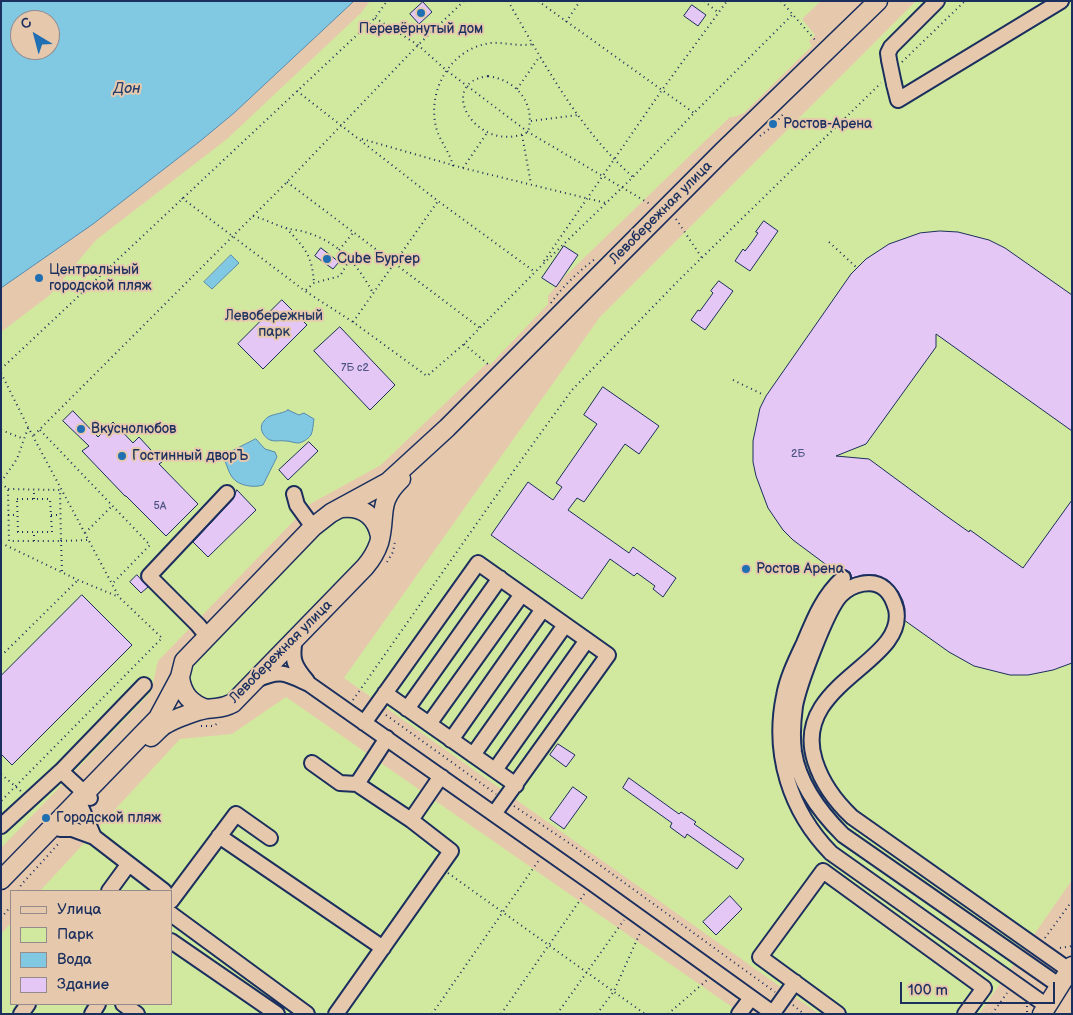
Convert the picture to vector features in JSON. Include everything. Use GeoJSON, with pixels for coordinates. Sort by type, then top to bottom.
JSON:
{"type":"FeatureCollection","features":[{"type":"Feature","properties":{"kind":"main road","name":"Левобережная улица"},"geometry":{"type":"LineString","coordinates":[[1,880],[164,725],[207,709],[225,707],[233,703],[365,567],[388,535],[383,523],[382,511],[385,499],[391,489],[447,428],[662,212],[878,1]]}},
{"type":"Feature","properties":{"kind":"main road","name":"Левобережная улица"},"geometry":{"type":"LineString","coordinates":[[1,892],[66,829],[85,799],[158,718],[180,677],[184,661],[207,636],[313,527],[331,513],[388,482],[447,428]]}},
{"type":"Feature","properties":{"kind":"main road"},"geometry":{"type":"LineString","coordinates":[[342,508],[357,508],[364,511],[388,535]]}},
{"type":"Feature","properties":{"kind":"main road"},"geometry":{"type":"LineString","coordinates":[[180,677],[186,695],[195,704],[207,709]]}},
{"type":"Feature","properties":{"kind":"street"},"geometry":{"type":"LineString","coordinates":[[937,1],[891,47],[888,54],[895,62],[890,81],[898,100],[1061,1]]}},
{"type":"Feature","properties":{"kind":"street"},"geometry":{"type":"LineString","coordinates":[[207,636],[149,576],[227,494]]}},
{"type":"Feature","properties":{"kind":"street"},"geometry":{"type":"LineString","coordinates":[[294,494],[298,505],[313,527]]}},
{"type":"Feature","properties":{"kind":"street"},"geometry":{"type":"LineString","coordinates":[[364,723],[478,563],[500,578],[608,655],[494,814]]}},
{"type":"Feature","properties":{"kind":"street"},"geometry":{"type":"LineString","coordinates":[[407,709],[500,578]]}},
{"type":"Feature","properties":{"kind":"street"},"geometry":{"type":"LineString","coordinates":[[842,578],[821,604],[793,668],[784,695],[780,742],[784,770],[792,795],[802,816],[816,838],[831,853],[1059,988]]}},
{"type":"Feature","properties":{"kind":"street"},"geometry":{"type":"LineString","coordinates":[[871,582],[887,590],[896,610],[897,621],[895,629],[883,646],[831,695],[817,714],[810,738],[812,755],[818,770],[839,805],[852,818],[1038,949],[1059,988],[843,835],[819,808],[808,789],[794,752],[793,729],[796,705],[804,676],[834,603],[841,595],[856,586],[871,582]]}},
{"type":"Feature","properties":{"kind":"street"},"geometry":{"type":"LineString","coordinates":[[429,724],[522,594]]}},
{"type":"Feature","properties":{"kind":"street"},"geometry":{"type":"LineString","coordinates":[[451,740],[543,609]]}},
{"type":"Feature","properties":{"kind":"street"},"geometry":{"type":"LineString","coordinates":[[473,755],[565,624]]}},
{"type":"Feature","properties":{"kind":"street"},"geometry":{"type":"LineString","coordinates":[[295,639],[293,658],[296,668],[309,684]]}},
{"type":"Feature","properties":{"kind":"street"},"geometry":{"type":"LineString","coordinates":[[495,770],[587,640]]}},
{"type":"Feature","properties":{"kind":"street"},"geometry":{"type":"LineString","coordinates":[[254,681],[278,672],[288,674],[309,684],[592,882],[774,1013],[795,982]]}},
{"type":"Feature","properties":{"kind":"street"},"geometry":{"type":"LineString","coordinates":[[1,826],[61,771],[144,685]]}},
{"type":"Feature","properties":{"kind":"street"},"geometry":{"type":"LineString","coordinates":[[385,694],[516,785]]}},
{"type":"Feature","properties":{"kind":"street"},"geometry":{"type":"LineString","coordinates":[[357,784],[388,738]]}},
{"type":"Feature","properties":{"kind":"street"},"geometry":{"type":"LineString","coordinates":[[312,763],[340,782],[357,784],[411,820],[451,851],[336,1014]]}},
{"type":"Feature","properties":{"kind":"street"},"geometry":{"type":"LineString","coordinates":[[61,771],[85,799],[94,837]]}},
{"type":"Feature","properties":{"kind":"street"},"geometry":{"type":"LineString","coordinates":[[411,820],[442,777]]}},
{"type":"Feature","properties":{"kind":"street"},"geometry":{"type":"LineString","coordinates":[[172,900],[236,814],[270,838]]}},
{"type":"Feature","properties":{"kind":"street"},"geometry":{"type":"LineString","coordinates":[[66,829],[94,837],[163,890],[181,887]]}},
{"type":"Feature","properties":{"kind":"street"},"geometry":{"type":"LineString","coordinates":[[219,836],[383,948]]}},
{"type":"Feature","properties":{"kind":"street"},"geometry":{"type":"LineString","coordinates":[[110,890],[128,865]]}},
{"type":"Feature","properties":{"kind":"street"},"geometry":{"type":"LineString","coordinates":[[838,1014],[760,957],[823,871],[984,988],[965,1014]]}},
{"type":"Feature","properties":{"kind":"street"},"geometry":{"type":"LineString","coordinates":[[172,915],[307,1014]]}},
{"type":"Feature","properties":{"kind":"street"},"geometry":{"type":"LineString","coordinates":[[172,942],[277,1014]]}},
{"type":"Feature","properties":{"kind":"street"},"geometry":{"type":"LineString","coordinates":[[739,1014],[751,998]]}},
{"type":"Feature","properties":{"kind":"street"},"geometry":{"type":"LineString","coordinates":[[124,1005],[136,1014]]}},
{"type":"Feature","properties":{"kind":"path"},"geometry":{"type":"LineString","coordinates":[[1,369],[376,18],[387,1]]}},
{"type":"Feature","properties":{"kind":"path"},"geometry":{"type":"LineString","coordinates":[[34,435],[287,182],[418,45],[464,1]]}},
{"type":"Feature","properties":{"kind":"path"},"geometry":{"type":"LineString","coordinates":[[508,1],[578,116],[613,160],[633,177]]}},
{"type":"Feature","properties":{"kind":"path"},"geometry":{"type":"LineString","coordinates":[[538,1],[694,113]]}},
{"type":"Feature","properties":{"kind":"path"},"geometry":{"type":"LineString","coordinates":[[566,22],[580,1]]}},
{"type":"Feature","properties":{"kind":"path"},"geometry":{"type":"LineString","coordinates":[[704,1],[719,13]]}},
{"type":"Feature","properties":{"kind":"path"},"geometry":{"type":"LineString","coordinates":[[542,265],[662,90],[727,1]]}},
{"type":"Feature","properties":{"kind":"path"},"geometry":{"type":"LineString","coordinates":[[781,1],[817,42]]}},
{"type":"Feature","properties":{"kind":"path"},"geometry":{"type":"LineString","coordinates":[[895,62],[964,1]]}},
{"type":"Feature","properties":{"kind":"path"},"geometry":{"type":"LineString","coordinates":[[182,198],[305,291],[353,322],[426,376],[464,344],[633,177],[793,14]]}},
{"type":"Feature","properties":{"kind":"path"},"geometry":{"type":"LineString","coordinates":[[376,18],[418,45],[446,70],[528,132],[674,218],[702,258]]}},
{"type":"Feature","properties":{"kind":"path"},"geometry":{"type":"LineString","coordinates":[[452,166],[438,134],[434,114],[435,93],[446,70],[466,52],[481,45],[499,43],[524,46],[533,44]]}},
{"type":"Feature","properties":{"kind":"path"},"geometry":{"type":"LineString","coordinates":[[517,89],[540,56]]}},
{"type":"Feature","properties":{"kind":"path"},"geometry":{"type":"LineString","coordinates":[[488,76],[500,78],[517,89],[530,113],[531,121],[528,132],[505,138],[487,133],[472,120],[464,106],[462,96],[466,85],[476,79],[488,76]]}},
{"type":"Feature","properties":{"kind":"path"},"geometry":{"type":"LineString","coordinates":[[804,1014],[575,847],[504,800],[376,708],[351,702],[572,390],[702,258],[890,81]]}},
{"type":"Feature","properties":{"kind":"path"},"geometry":{"type":"LineString","coordinates":[[297,91],[438,201],[535,272]]}},
{"type":"Feature","properties":{"kind":"path"},"geometry":{"type":"LineString","coordinates":[[758,137],[773,126],[789,106]]}},
{"type":"Feature","properties":{"kind":"path"},"geometry":{"type":"LineString","coordinates":[[531,121],[578,116]]}},
{"type":"Feature","properties":{"kind":"path"},"geometry":{"type":"LineString","coordinates":[[463,168],[487,133]]}},
{"type":"Feature","properties":{"kind":"path"},"geometry":{"type":"LineString","coordinates":[[522,134],[531,185]]}},
{"type":"Feature","properties":{"kind":"path"},"geometry":{"type":"LineString","coordinates":[[359,138],[452,166],[606,203]]}},
{"type":"Feature","properties":{"kind":"path"},"geometry":{"type":"LineString","coordinates":[[287,182],[480,328]]}},
{"type":"Feature","properties":{"kind":"path"},"geometry":{"type":"LineString","coordinates":[[353,322],[438,201]]}},
{"type":"Feature","properties":{"kind":"path"},"geometry":{"type":"LineString","coordinates":[[253,216],[286,228],[305,232],[326,241],[350,258],[363,274],[373,293]]}},
{"type":"Feature","properties":{"kind":"path"},"geometry":{"type":"LineString","coordinates":[[286,228],[301,244],[310,258],[314,283]]}},
{"type":"Feature","properties":{"kind":"path"},"geometry":{"type":"LineString","coordinates":[[339,250],[353,232]]}},
{"type":"Feature","properties":{"kind":"path"},"geometry":{"type":"LineString","coordinates":[[829,242],[856,268]]}},
{"type":"Feature","properties":{"kind":"path"},"geometry":{"type":"LineString","coordinates":[[550,305],[560,291],[580,270],[600,255]]}},
{"type":"Feature","properties":{"kind":"path"},"geometry":{"type":"LineString","coordinates":[[305,291],[314,283],[340,276],[350,258]]}},
{"type":"Feature","properties":{"kind":"path"},"geometry":{"type":"LineString","coordinates":[[464,344],[491,367]]}},
{"type":"Feature","properties":{"kind":"path"},"geometry":{"type":"LineString","coordinates":[[1,373],[119,597],[162,638],[1,801]]}},
{"type":"Feature","properties":{"kind":"path"},"geometry":{"type":"LineString","coordinates":[[733,380],[764,395]]}},
{"type":"Feature","properties":{"kind":"path"},"geometry":{"type":"LineString","coordinates":[[28,427],[17,459],[1,482],[8,489],[61,489]]}},
{"type":"Feature","properties":{"kind":"path"},"geometry":{"type":"LineString","coordinates":[[1,430],[24,439]]}},
{"type":"Feature","properties":{"kind":"path"},"geometry":{"type":"LineString","coordinates":[[40,430],[150,545],[112,584]]}},
{"type":"Feature","properties":{"kind":"path"},"geometry":{"type":"LineString","coordinates":[[6,545],[9,541],[8,489]]}},
{"type":"Feature","properties":{"kind":"path"},"geometry":{"type":"LineString","coordinates":[[34,489],[34,499]]}},
{"type":"Feature","properties":{"kind":"path"},"geometry":{"type":"LineString","coordinates":[[61,489],[62,572]]}},
{"type":"Feature","properties":{"kind":"path"},"geometry":{"type":"LineString","coordinates":[[17,499],[34,499],[50,499],[52,532],[18,532],[17,499]]}},
{"type":"Feature","properties":{"kind":"path"},"geometry":{"type":"LineString","coordinates":[[85,533],[113,506]]}},
{"type":"Feature","properties":{"kind":"path"},"geometry":{"type":"LineString","coordinates":[[8,515],[18,515]]}},
{"type":"Feature","properties":{"kind":"path"},"geometry":{"type":"LineString","coordinates":[[51,515],[60,515]]}},
{"type":"Feature","properties":{"kind":"path"},"geometry":{"type":"LineString","coordinates":[[34,532],[34,541]]}},
{"type":"Feature","properties":{"kind":"path"},"geometry":{"type":"LineString","coordinates":[[383,568],[393,552],[388,535]]}},
{"type":"Feature","properties":{"kind":"path"},"geometry":{"type":"LineString","coordinates":[[9,541],[89,540]]}},
{"type":"Feature","properties":{"kind":"path"},"geometry":{"type":"LineString","coordinates":[[1,542],[78,580],[119,597]]}},
{"type":"Feature","properties":{"kind":"path"},"geometry":{"type":"LineString","coordinates":[[1,656],[78,580]]}},
{"type":"Feature","properties":{"kind":"path"},"geometry":{"type":"LineString","coordinates":[[193,726],[213,726],[227,718]]}},
{"type":"Feature","properties":{"kind":"path"},"geometry":{"type":"LineString","coordinates":[[1,774],[29,799]]}},
{"type":"Feature","properties":{"kind":"path"},"geometry":{"type":"LineString","coordinates":[[19,890],[21,885],[66,829]]}},
{"type":"Feature","properties":{"kind":"path"},"geometry":{"type":"LineString","coordinates":[[432,1014],[546,851]]}},
{"type":"Feature","properties":{"kind":"path"},"geometry":{"type":"LineString","coordinates":[[440,868],[503,911],[645,1014]]}},
{"type":"Feature","properties":{"kind":"path"},"geometry":{"type":"LineString","coordinates":[[501,1014],[592,882]]}},
{"type":"Feature","properties":{"kind":"path"},"geometry":{"type":"LineString","coordinates":[[1038,949],[1072,901]]}},
{"type":"Feature","properties":{"kind":"path"},"geometry":{"type":"LineString","coordinates":[[1,918],[10,907]]}},
{"type":"Feature","properties":{"kind":"path"},"geometry":{"type":"LineString","coordinates":[[557,1014],[630,910]]}},
{"type":"Feature","properties":{"kind":"path"},"geometry":{"type":"LineString","coordinates":[[597,1014],[614,991],[646,922]]}},
{"type":"Feature","properties":{"kind":"path"},"geometry":{"type":"LineString","coordinates":[[1054,946],[1062,949],[1072,946]]}},
{"type":"Feature","properties":{"kind":"path"},"geometry":{"type":"LineString","coordinates":[[668,1014],[710,978],[720,975]]}},
{"type":"Feature","properties":{"kind":"green space","name":"Левобережный парк"},"geometry":{"type":"Polygon","coordinates":[[[370,1],[821,1],[802,19],[815,35],[809,41],[812,46],[744,113],[730,117],[559,282],[548,296],[548,304],[490,365],[487,363],[381,465],[310,504],[158,661],[151,692],[1,848],[1,332],[50,295],[96,240],[227,139],[361,13],[370,1]]]}},
{"type":"Feature","properties":{"kind":"green space","name":"Ростов Арена"},"geometry":{"type":"Polygon","coordinates":[[[916,1],[1072,1],[1072,880],[979,1014],[819,1014],[344,678],[600,317],[916,1]]]}},
{"type":"Feature","properties":{"kind":"green space"},"geometry":{"type":"Polygon","coordinates":[[[345,515],[368,520],[374,549],[224,700],[211,703],[191,695],[186,669],[331,524],[345,515]]]}},
{"type":"Feature","properties":{"kind":"green space"},"geometry":{"type":"Polygon","coordinates":[[[286,697],[742,1014],[1,1014],[1,934],[10,924],[10,1005],[172,1005],[172,890],[41,890],[180,739],[232,734],[286,697]]]}},
{"type":"Feature","properties":{"kind":"water","name":"Дон"},"geometry":{"type":"Polygon","coordinates":[[[1,1],[354,1],[234,113],[93,224],[1,288],[1,1]]]}},
{"type":"Feature","properties":{"kind":"water"},"geometry":{"type":"Polygon","coordinates":[[[231,255],[239,263],[212,289],[204,282],[231,255]]]}},
{"type":"Feature","properties":{"kind":"water"},"geometry":{"type":"Polygon","coordinates":[[[288,410],[299,415],[304,413],[314,419],[311,435],[298,443],[267,439],[262,432],[262,423],[266,418],[288,410]]]}},
{"type":"Feature","properties":{"kind":"water"},"geometry":{"type":"Polygon","coordinates":[[[256,439],[265,449],[275,452],[277,457],[263,485],[246,486],[232,477],[225,461],[232,451],[256,439]]]}},
{"type":"Feature","properties":{"kind":"building","name":"Перевёрнутый дом"},"geometry":{"type":"Polygon","coordinates":[[[423,2],[432,12],[419,24],[410,14],[423,2]]]}},
{"type":"Feature","properties":{"kind":"building"},"geometry":{"type":"Polygon","coordinates":[[[692,5],[706,15],[698,26],[684,16],[692,5]]]}},
{"type":"Feature","properties":{"kind":"building"},"geometry":{"type":"Polygon","coordinates":[[[764,221],[778,231],[750,271],[735,261],[743,249],[745,251],[752,242],[764,221]]]}},
{"type":"Feature","properties":{"kind":"building"},"geometry":{"type":"Polygon","coordinates":[[[958,232],[989,240],[1005,248],[1072,295],[1072,431],[936,334],[936,347],[866,444],[836,456],[869,459],[969,532],[970,530],[1023,568],[1072,500],[1072,663],[1053,670],[1028,675],[1010,675],[974,666],[949,652],[904,620],[905,609],[903,601],[898,591],[890,582],[876,575],[862,575],[852,578],[850,572],[846,570],[841,569],[836,572],[793,540],[783,530],[768,508],[756,476],[753,462],[753,441],[760,408],[766,396],[851,274],[866,259],[889,244],[920,233],[958,232]]]}},
{"type":"Feature","properties":{"kind":"building"},"geometry":{"type":"Polygon","coordinates":[[[564,246],[578,255],[556,287],[542,278],[564,246]]]}},
{"type":"Feature","properties":{"kind":"building","name":"Cube Бургер"},"geometry":{"type":"Polygon","coordinates":[[[321,248],[339,262],[333,269],[315,256],[321,248]]]}},
{"type":"Feature","properties":{"kind":"building"},"geometry":{"type":"Polygon","coordinates":[[[719,281],[733,291],[705,330],[691,320],[713,293],[711,291],[719,281]]]}},
{"type":"Feature","properties":{"kind":"building"},"geometry":{"type":"Polygon","coordinates":[[[282,300],[307,325],[263,369],[238,344],[282,300]]]}},
{"type":"Feature","properties":{"kind":"building"},"geometry":{"type":"Polygon","coordinates":[[[340,327],[395,385],[370,410],[314,351],[340,327]]]}},
{"type":"Feature","properties":{"kind":"building"},"geometry":{"type":"Polygon","coordinates":[[[603,387],[659,426],[639,454],[625,444],[584,502],[577,498],[568,510],[629,553],[633,547],[676,578],[663,597],[653,589],[655,586],[637,573],[634,576],[610,559],[582,599],[491,535],[528,482],[553,500],[562,487],[556,483],[597,424],[584,415],[603,387]]]}},
{"type":"Feature","properties":{"kind":"building"},"geometry":{"type":"Polygon","coordinates":[[[73,411],[98,437],[113,422],[133,443],[139,437],[162,462],[159,464],[198,504],[166,536],[82,451],[89,446],[63,421],[73,411]]]}},
{"type":"Feature","properties":{"kind":"building"},"geometry":{"type":"Polygon","coordinates":[[[309,442],[318,451],[288,480],[279,470],[309,442]]]}},
{"type":"Feature","properties":{"kind":"building"},"geometry":{"type":"Polygon","coordinates":[[[237,490],[256,510],[208,557],[193,542],[233,499],[237,490]]]}},
{"type":"Feature","properties":{"kind":"building"},"geometry":{"type":"Polygon","coordinates":[[[137,575],[148,587],[141,593],[130,582],[137,575]]]}},
{"type":"Feature","properties":{"kind":"building"},"geometry":{"type":"Polygon","coordinates":[[[82,595],[132,645],[12,765],[1,754],[1,676],[82,595]]]}},
{"type":"Feature","properties":{"kind":"building"},"geometry":{"type":"Polygon","coordinates":[[[558,744],[575,755],[566,767],[550,755],[558,744]]]}},
{"type":"Feature","properties":{"kind":"building"},"geometry":{"type":"Polygon","coordinates":[[[629,778],[679,814],[681,812],[696,822],[694,824],[744,859],[737,869],[687,834],[685,838],[670,827],[672,823],[623,788],[629,778]]]}},
{"type":"Feature","properties":{"kind":"building"},"geometry":{"type":"Polygon","coordinates":[[[573,787],[587,797],[564,829],[550,819],[573,787]]]}},
{"type":"Feature","properties":{"kind":"building"},"geometry":{"type":"Polygon","coordinates":[[[730,896],[742,909],[716,935],[703,922],[730,896]]]}},
{"type":"Feature","properties":{"kind":"place","name":"Перевёрнутый дом"},"geometry":{"type":"Point","coordinates":[421,13]}},
{"type":"Feature","properties":{"kind":"place","name":"Ростов-Арена"},"geometry":{"type":"Point","coordinates":[773,124]}},
{"type":"Feature","properties":{"kind":"place","name":"Cube Бургер"},"geometry":{"type":"Point","coordinates":[327,259]}},
{"type":"Feature","properties":{"kind":"place","name":"Центральный городской пляж"},"geometry":{"type":"Point","coordinates":[39,278]}},
{"type":"Feature","properties":{"kind":"place","name":"Вкуснолюбов"},"geometry":{"type":"Point","coordinates":[81,429]}},
{"type":"Feature","properties":{"kind":"place","name":"Гостинный дворЪ"},"geometry":{"type":"Point","coordinates":[122,456]}},
{"type":"Feature","properties":{"kind":"place","name":"Ростов Арена"},"geometry":{"type":"Point","coordinates":[746,569]}},
{"type":"Feature","properties":{"kind":"place","name":"Городской пляж"},"geometry":{"type":"Point","coordinates":[46,818]}}]}
